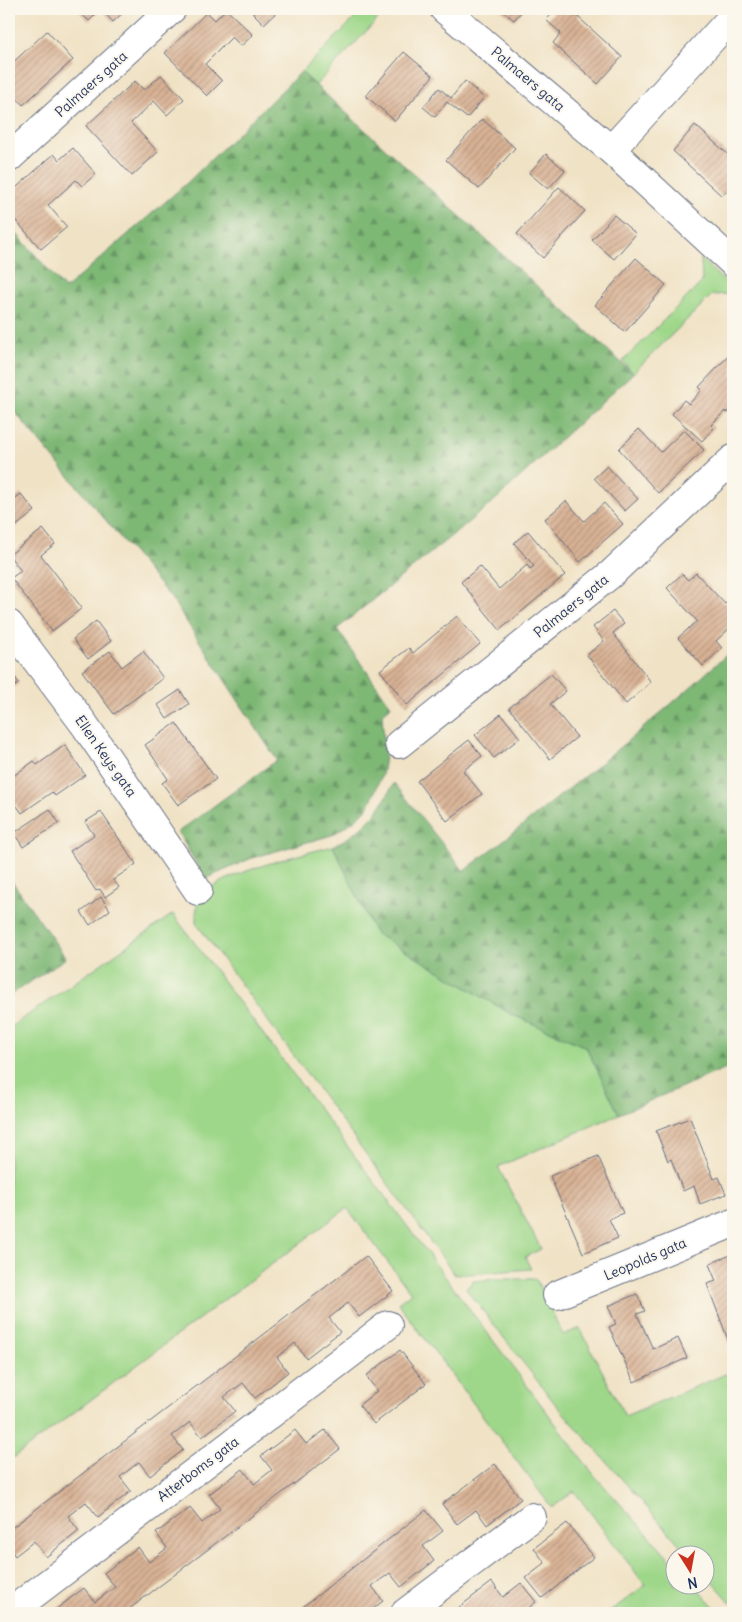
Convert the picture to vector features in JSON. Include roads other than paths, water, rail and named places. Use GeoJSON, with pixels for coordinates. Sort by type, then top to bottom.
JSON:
{"type":"FeatureCollection","features":[{"type":"Feature","properties":{"kind":"street","name":"Palmaers gata"},"geometry":{"type":"LineString","coordinates":[[9,158],[172,9]]}},
{"type":"Feature","properties":{"kind":"street","name":"Palmaers gata"},"geometry":{"type":"LineString","coordinates":[[444,9],[611,150],[733,263]]}},
{"type":"Feature","properties":{"kind":"street"},"geometry":{"type":"LineString","coordinates":[[611,150],[733,16]]}},
{"type":"Feature","properties":{"kind":"street","name":"Palmaers gata"},"geometry":{"type":"LineString","coordinates":[[400,744],[611,574],[733,459]]}},
{"type":"Feature","properties":{"kind":"street","name":"Ellen Keys gata"},"geometry":{"type":"LineString","coordinates":[[9,624],[95,740],[198,891]]}},
{"type":"Feature","properties":{"kind":"street","name":"Leopolds gata"},"geometry":{"type":"LineString","coordinates":[[558,1295],[733,1224]]}},
{"type":"Feature","properties":{"kind":"street","name":"Atterboms gata"},"geometry":{"type":"LineString","coordinates":[[9,1613],[388,1325]]}},
{"type":"Feature","properties":{"kind":"street"},"geometry":{"type":"LineString","coordinates":[[405,1613],[532,1518]]}}]}
